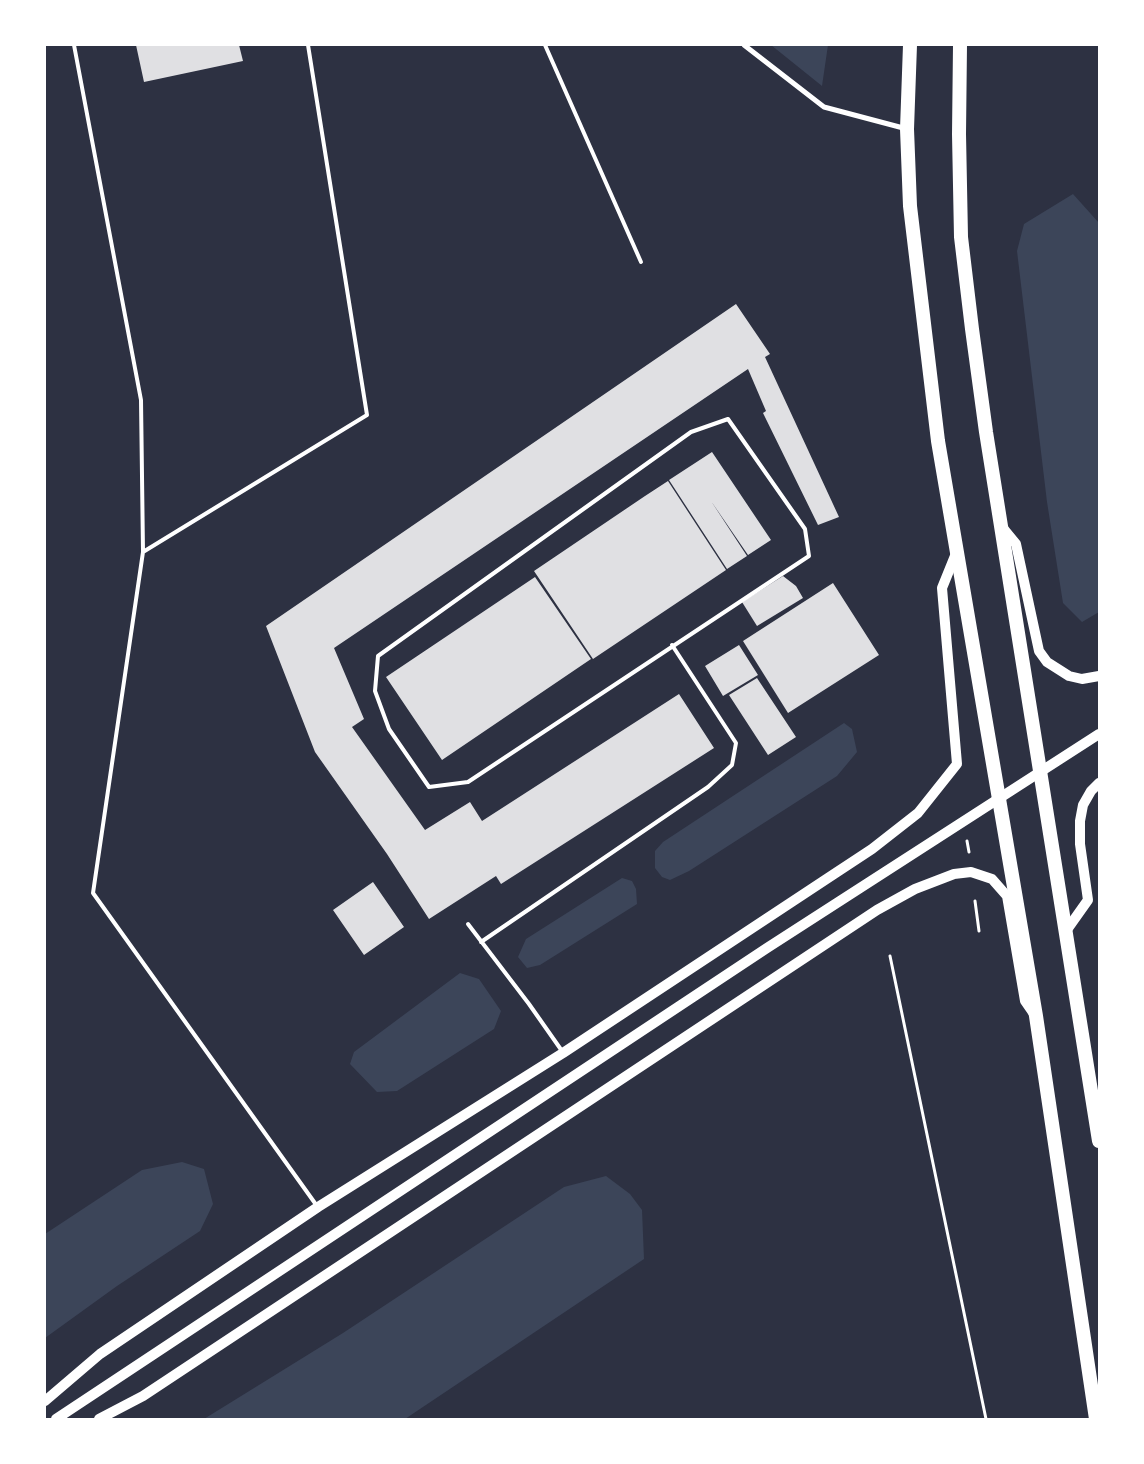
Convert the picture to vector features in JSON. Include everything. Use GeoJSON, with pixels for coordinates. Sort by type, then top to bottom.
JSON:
{"type":"FeatureCollection","features":[{"type":"Feature","properties":{"kind":"highway"},"geometry":{"type":"LineString","coordinates":[[910,45],[907,130],[910,206],[938,441],[1036,1016],[1096,1419]]}},
{"type":"Feature","properties":{"kind":"highway"},"geometry":{"type":"LineString","coordinates":[[960,45],[958,134],[961,237],[986,432],[1099,1141]]}},
{"type":"Feature","properties":{"kind":"main road"},"geometry":{"type":"LineString","coordinates":[[1002,527],[1016,544],[1039,651],[1047,662],[1064,674],[1082,679],[1099,676]]}},
{"type":"Feature","properties":{"kind":"main road"},"geometry":{"type":"LineString","coordinates":[[45,1401],[100,1354],[318,1207],[563,1053],[872,849],[918,813],[957,764],[942,588],[958,550]]}},
{"type":"Feature","properties":{"kind":"main road"},"geometry":{"type":"LineString","coordinates":[[56,1419],[791,933],[1099,734]]}},
{"type":"Feature","properties":{"kind":"main road"},"geometry":{"type":"LineString","coordinates":[[1066,931],[1088,900],[1080,844],[1080,821],[1083,805],[1091,791],[1099,783]]}},
{"type":"Feature","properties":{"kind":"main road"},"geometry":{"type":"LineString","coordinates":[[99,1419],[143,1396],[869,915],[915,889],[954,874],[971,872],[992,879],[1007,896],[1025,1001],[1036,1016]]}},
{"type":"Feature","properties":{"kind":"street"},"geometry":{"type":"LineString","coordinates":[[744,45],[824,107],[907,130]]}},
{"type":"Feature","properties":{"kind":"lane"},"geometry":{"type":"LineString","coordinates":[[74,45],[141,400],[143,552],[93,894],[318,1207]]}},
{"type":"Feature","properties":{"kind":"lane"},"geometry":{"type":"LineString","coordinates":[[143,552],[367,415],[308,45]]}},
{"type":"Feature","properties":{"kind":"lane"},"geometry":{"type":"LineString","coordinates":[[545,45],[641,262]]}},
{"type":"Feature","properties":{"kind":"lane"},"geometry":{"type":"LineString","coordinates":[[728,419],[805,529],[809,556],[672,645],[468,782],[429,787],[390,729],[375,691],[378,656],[690,432],[728,419]]}},
{"type":"Feature","properties":{"kind":"lane"},"geometry":{"type":"LineString","coordinates":[[481,942],[708,787],[732,764],[736,744],[672,645]]}},
{"type":"Feature","properties":{"kind":"lane"},"geometry":{"type":"LineString","coordinates":[[468,924],[529,1004],[563,1053]]}},
{"type":"Feature","properties":{"kind":"path"},"geometry":{"type":"LineString","coordinates":[[975,901],[979,931]]}},
{"type":"Feature","properties":{"kind":"path"},"geometry":{"type":"LineString","coordinates":[[890,956],[986,1419]]}},
{"type":"Feature","properties":{"kind":"shaded area"},"geometry":{"type":"Polygon","coordinates":[[[771,45],[828,45],[822,86],[771,45]]]}},
{"type":"Feature","properties":{"kind":"shaded area"},"geometry":{"type":"Polygon","coordinates":[[[1073,194],[1099,223],[1099,612],[1082,622],[1063,603],[1047,502],[1017,251],[1024,224],[1073,194]]]}},
{"type":"Feature","properties":{"kind":"shaded area"},"geometry":{"type":"Polygon","coordinates":[[[844,723],[852,729],[857,752],[837,776],[689,871],[670,880],[662,877],[655,868],[655,851],[663,842],[844,723]]]}},
{"type":"Feature","properties":{"kind":"shaded area"},"geometry":{"type":"Polygon","coordinates":[[[622,878],[632,881],[636,889],[637,904],[540,965],[527,968],[518,957],[526,939],[622,878]]]}},
{"type":"Feature","properties":{"kind":"shaded area"},"geometry":{"type":"Polygon","coordinates":[[[460,973],[479,979],[501,1011],[494,1029],[397,1091],[377,1092],[350,1064],[354,1052],[460,973]]]}},
{"type":"Feature","properties":{"kind":"shaded area"},"geometry":{"type":"Polygon","coordinates":[[[182,1162],[204,1169],[213,1204],[200,1231],[117,1286],[45,1338],[45,1234],[142,1170],[182,1162]]]}},
{"type":"Feature","properties":{"kind":"shaded area"},"geometry":{"type":"Polygon","coordinates":[[[606,1176],[630,1194],[642,1210],[644,1259],[405,1419],[204,1419],[343,1333],[564,1187],[606,1176]]]}},
{"type":"Feature","properties":{"kind":"building"},"geometry":{"type":"Polygon","coordinates":[[[136,45],[239,45],[243,61],[144,82],[136,45]]]}},
{"type":"Feature","properties":{"kind":"building"},"geometry":{"type":"Polygon","coordinates":[[[736,304],[770,354],[765,357],[839,517],[818,525],[763,413],[766,411],[748,369],[334,648],[364,719],[352,727],[425,830],[470,802],[482,821],[679,694],[714,748],[501,884],[496,876],[429,919],[387,854],[315,752],[266,626],[736,304]]]}},
{"type":"Feature","properties":{"kind":"building"},"geometry":{"type":"Polygon","coordinates":[[[712,452],[771,540],[748,555],[711,501],[747,556],[727,569],[669,480],[712,452]]]}},
{"type":"Feature","properties":{"kind":"building"},"geometry":{"type":"Polygon","coordinates":[[[668,481],[726,570],[593,659],[534,571],[668,481]]]}},
{"type":"Feature","properties":{"kind":"building"},"geometry":{"type":"Polygon","coordinates":[[[783,576],[796,586],[803,598],[757,626],[742,602],[783,576]]]}},
{"type":"Feature","properties":{"kind":"building"},"geometry":{"type":"Polygon","coordinates":[[[535,577],[591,659],[442,760],[386,677],[535,577]]]}},
{"type":"Feature","properties":{"kind":"building"},"geometry":{"type":"Polygon","coordinates":[[[833,583],[879,655],[788,713],[743,641],[833,583]]]}},
{"type":"Feature","properties":{"kind":"building"},"geometry":{"type":"Polygon","coordinates":[[[739,645],[758,675],[723,696],[705,666],[739,645]]]}},
{"type":"Feature","properties":{"kind":"building"},"geometry":{"type":"Polygon","coordinates":[[[757,678],[796,737],[768,755],[729,695],[757,678]]]}},
{"type":"Feature","properties":{"kind":"building"},"geometry":{"type":"Polygon","coordinates":[[[373,882],[404,927],[364,955],[333,910],[373,882]]]}}]}
